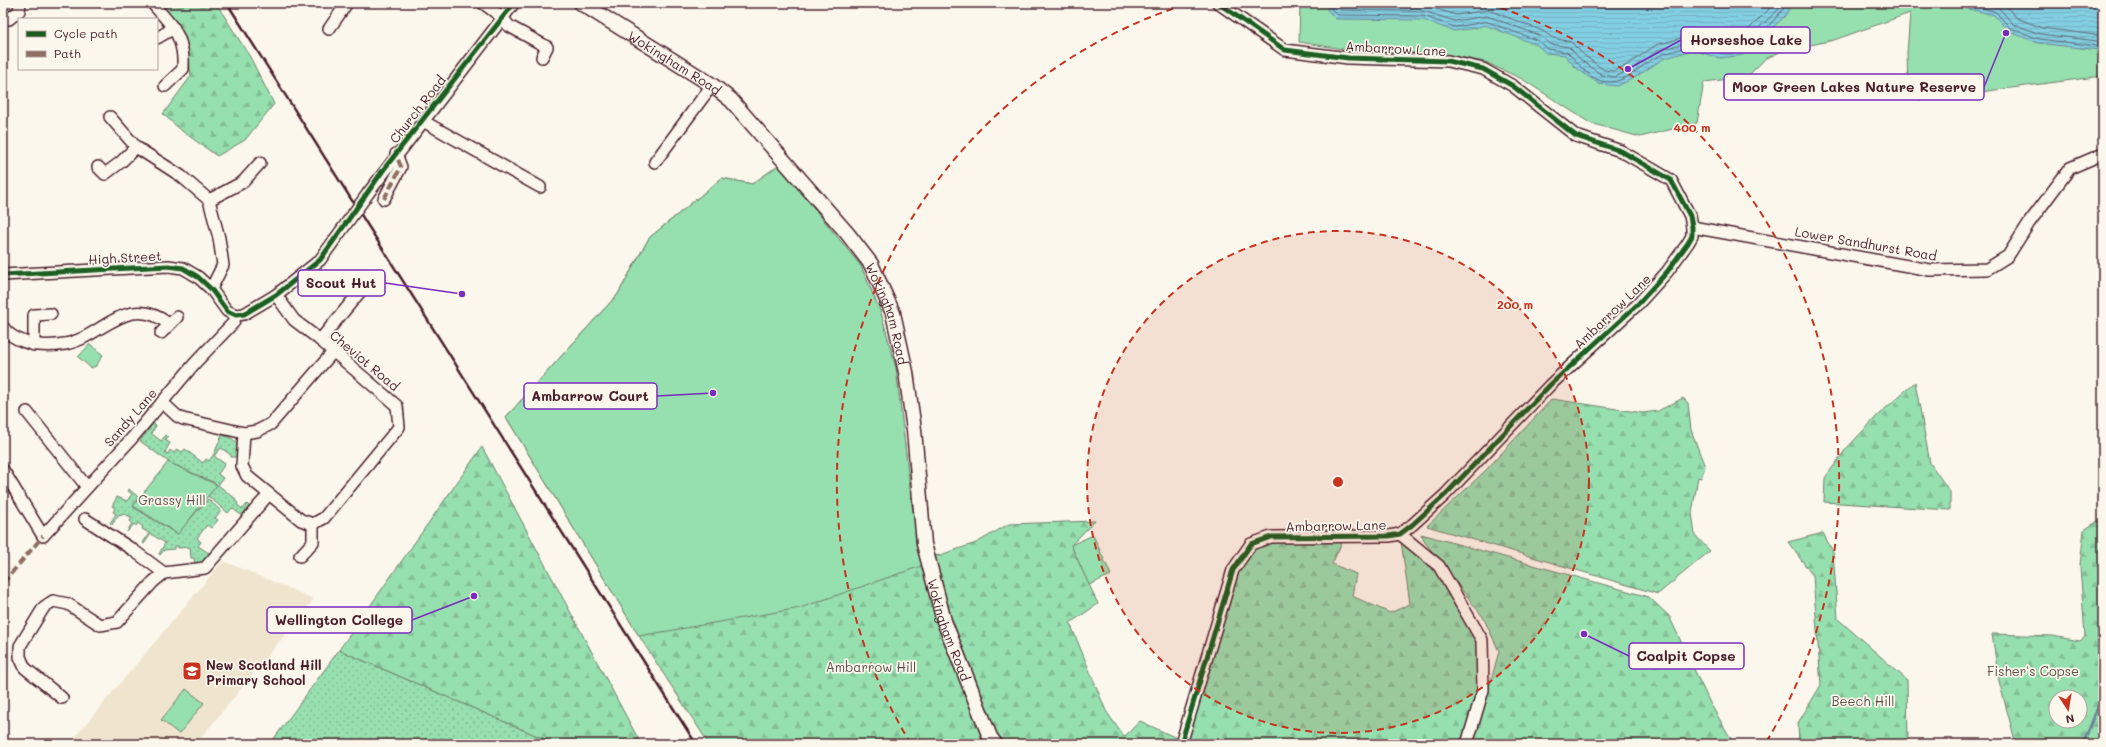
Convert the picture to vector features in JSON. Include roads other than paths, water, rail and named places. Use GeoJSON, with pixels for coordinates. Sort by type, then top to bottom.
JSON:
{"type":"FeatureCollection","features":[{"type":"Feature","properties":{"kind":"main road","name":"Wokingham Road"},"geometry":{"type":"LineString","coordinates":[[581,3],[712,85],[731,100],[847,233],[871,264],[893,312],[907,379],[925,551],[944,621],[990,736],[996,744]]}},
{"type":"Feature","properties":{"kind":"street"},"geometry":{"type":"LineString","coordinates":[[9,19],[19,11],[20,3]]}},
{"type":"Feature","properties":{"kind":"street"},"geometry":{"type":"LineString","coordinates":[[152,3],[174,28],[184,51],[183,69],[165,86]]}},
{"type":"Feature","properties":{"kind":"street"},"geometry":{"type":"LineString","coordinates":[[329,30],[347,3]]}},
{"type":"Feature","properties":{"kind":"street"},"geometry":{"type":"LineString","coordinates":[[483,3],[502,17],[509,26],[547,47],[542,57]]}},
{"type":"Feature","properties":{"kind":"street","name":"Church Road"},"geometry":{"type":"LineString","coordinates":[[276,295],[320,260],[396,154],[514,3]]}},
{"type":"Feature","properties":{"kind":"street","name":"Ambarrow Lane"},"geometry":{"type":"LineString","coordinates":[[1181,744],[1233,570],[1251,544],[1271,537],[1389,536],[1400,534],[1451,490],[1550,385],[1638,304],[1682,253],[1692,236],[1692,226],[1684,202],[1671,180],[1621,151],[1576,136],[1513,86],[1483,69],[1448,61],[1348,58],[1285,50],[1218,3]]}},
{"type":"Feature","properties":{"kind":"street"},"geometry":{"type":"LineString","coordinates":[[158,37],[174,28]]}},
{"type":"Feature","properties":{"kind":"street"},"geometry":{"type":"LineString","coordinates":[[655,162],[712,85]]}},
{"type":"Feature","properties":{"kind":"street"},"geometry":{"type":"LineString","coordinates":[[110,117],[136,148],[181,176],[209,200],[219,238],[223,265],[211,289]]}},
{"type":"Feature","properties":{"kind":"street"},"geometry":{"type":"LineString","coordinates":[[422,121],[540,187]]}},
{"type":"Feature","properties":{"kind":"street"},"geometry":{"type":"LineString","coordinates":[[98,167],[105,174],[136,148]]}},
{"type":"Feature","properties":{"kind":"street"},"geometry":{"type":"LineString","coordinates":[[384,199],[401,167],[396,154]]}},
{"type":"Feature","properties":{"kind":"street","name":"Lower Sandhurst Road"},"geometry":{"type":"LineString","coordinates":[[1692,226],[1930,270],[1987,269],[2008,256],[2034,217],[2070,168],[2103,154]]}},
{"type":"Feature","properties":{"kind":"street"},"geometry":{"type":"LineString","coordinates":[[209,200],[242,182],[260,163]]}},
{"type":"Feature","properties":{"kind":"street","name":"High Street"},"geometry":{"type":"LineString","coordinates":[[3,275],[168,266],[183,268],[198,277],[211,289],[227,311],[236,315]]}},
{"type":"Feature","properties":{"kind":"street"},"geometry":{"type":"LineString","coordinates":[[320,340],[364,287]]}},
{"type":"Feature","properties":{"kind":"street"},"geometry":{"type":"LineString","coordinates":[[236,315],[244,314],[276,295]]}},
{"type":"Feature","properties":{"kind":"street","name":"Cheviot Road"},"geometry":{"type":"LineString","coordinates":[[276,295],[294,320],[320,340],[397,406],[399,427],[324,518],[313,524]]}},
{"type":"Feature","properties":{"kind":"street"},"geometry":{"type":"LineString","coordinates":[[3,327],[7,334],[34,345],[66,344],[124,315],[143,313],[173,320],[161,333]]}},
{"type":"Feature","properties":{"kind":"street"},"geometry":{"type":"LineString","coordinates":[[34,345],[34,315],[51,314]]}},
{"type":"Feature","properties":{"kind":"street","name":"Sandy Lane"},"geometry":{"type":"LineString","coordinates":[[3,470],[43,536],[133,437],[162,402],[233,323],[236,315]]}},
{"type":"Feature","properties":{"kind":"street"},"geometry":{"type":"LineString","coordinates":[[162,402],[176,416],[183,419],[244,432],[257,431],[271,424],[333,352]]}},
{"type":"Feature","properties":{"kind":"street"},"geometry":{"type":"LineString","coordinates":[[27,412],[87,487]]}},
{"type":"Feature","properties":{"kind":"street"},"geometry":{"type":"LineString","coordinates":[[244,432],[242,466],[247,476],[301,520],[313,524],[313,542],[300,556]]}},
{"type":"Feature","properties":{"kind":"street"},"geometry":{"type":"LineString","coordinates":[[62,698],[26,668],[20,657],[20,646],[44,607],[53,601],[68,604],[100,625],[117,622],[153,582],[164,573],[205,568],[268,494]]}},
{"type":"Feature","properties":{"kind":"street"},"geometry":{"type":"LineString","coordinates":[[85,520],[133,550],[164,573]]}},
{"type":"Feature","properties":{"kind":"street"},"geometry":{"type":"LineString","coordinates":[[1400,534],[1439,566],[1482,640],[1483,690],[1467,744]]}},
{"type":"Feature","properties":{"kind":"water"},"geometry":{"type":"Polygon","coordinates":[[[1326,3],[1792,3],[1785,16],[1743,55],[1720,58],[1692,50],[1663,59],[1634,78],[1617,86],[1599,84],[1575,67],[1565,55],[1546,53],[1537,45],[1485,25],[1454,31],[1423,20],[1336,19],[1328,11],[1326,3]]]}},
{"type":"Feature","properties":{"kind":"water"},"geometry":{"type":"Polygon","coordinates":[[[1960,3],[2103,3],[2103,49],[2098,50],[2038,43],[2008,31],[1994,15],[1965,8],[1960,3]]]}},
{"type":"Feature","properties":{"kind":"waterway"},"geometry":{"type":"LineString","coordinates":[[2083,744],[2103,694]]}},
{"type":"Feature","properties":{"kind":"railway"},"geometry":{"type":"LineString","coordinates":[[227,3],[696,744]]}},
{"type":"Feature","properties":{"kind":"place","name":"Moor Green Lakes Nature Reserve"},"geometry":{"type":"Point","coordinates":[2006,33]}},
{"type":"Feature","properties":{"kind":"place","name":"Horseshoe Lake"},"geometry":{"type":"Point","coordinates":[1628,69]}},
{"type":"Feature","properties":{"kind":"place","name":"Scout Hut"},"geometry":{"type":"Point","coordinates":[462,294]}},
{"type":"Feature","properties":{"kind":"place","name":"Ambarrow Court"},"geometry":{"type":"Point","coordinates":[713,393]}},
{"type":"Feature","properties":{"kind":"place","name":"Wellington College"},"geometry":{"type":"Point","coordinates":[474,596]}},
{"type":"Feature","properties":{"kind":"place","name":"Coalpit Copse"},"geometry":{"type":"Point","coordinates":[1584,634]}},
{"type":"Feature","properties":{"kind":"place","name":"New Scotland Hill Primary School"},"geometry":{"type":"Point","coordinates":[192,671]}},
{"type":"Feature","properties":{"kind":"park label","name":"Grassy Hill"},"geometry":{"type":"Point","coordinates":[172,499]}},
{"type":"Feature","properties":{"kind":"park label","name":"Ambarrow Hill"},"geometry":{"type":"Point","coordinates":[871,666]}},
{"type":"Feature","properties":{"kind":"park label","name":"Fisher's Copse"},"geometry":{"type":"Point","coordinates":[2033,670]}},
{"type":"Feature","properties":{"kind":"park label","name":"Beech Hill"},"geometry":{"type":"Point","coordinates":[1863,700]}}]}
